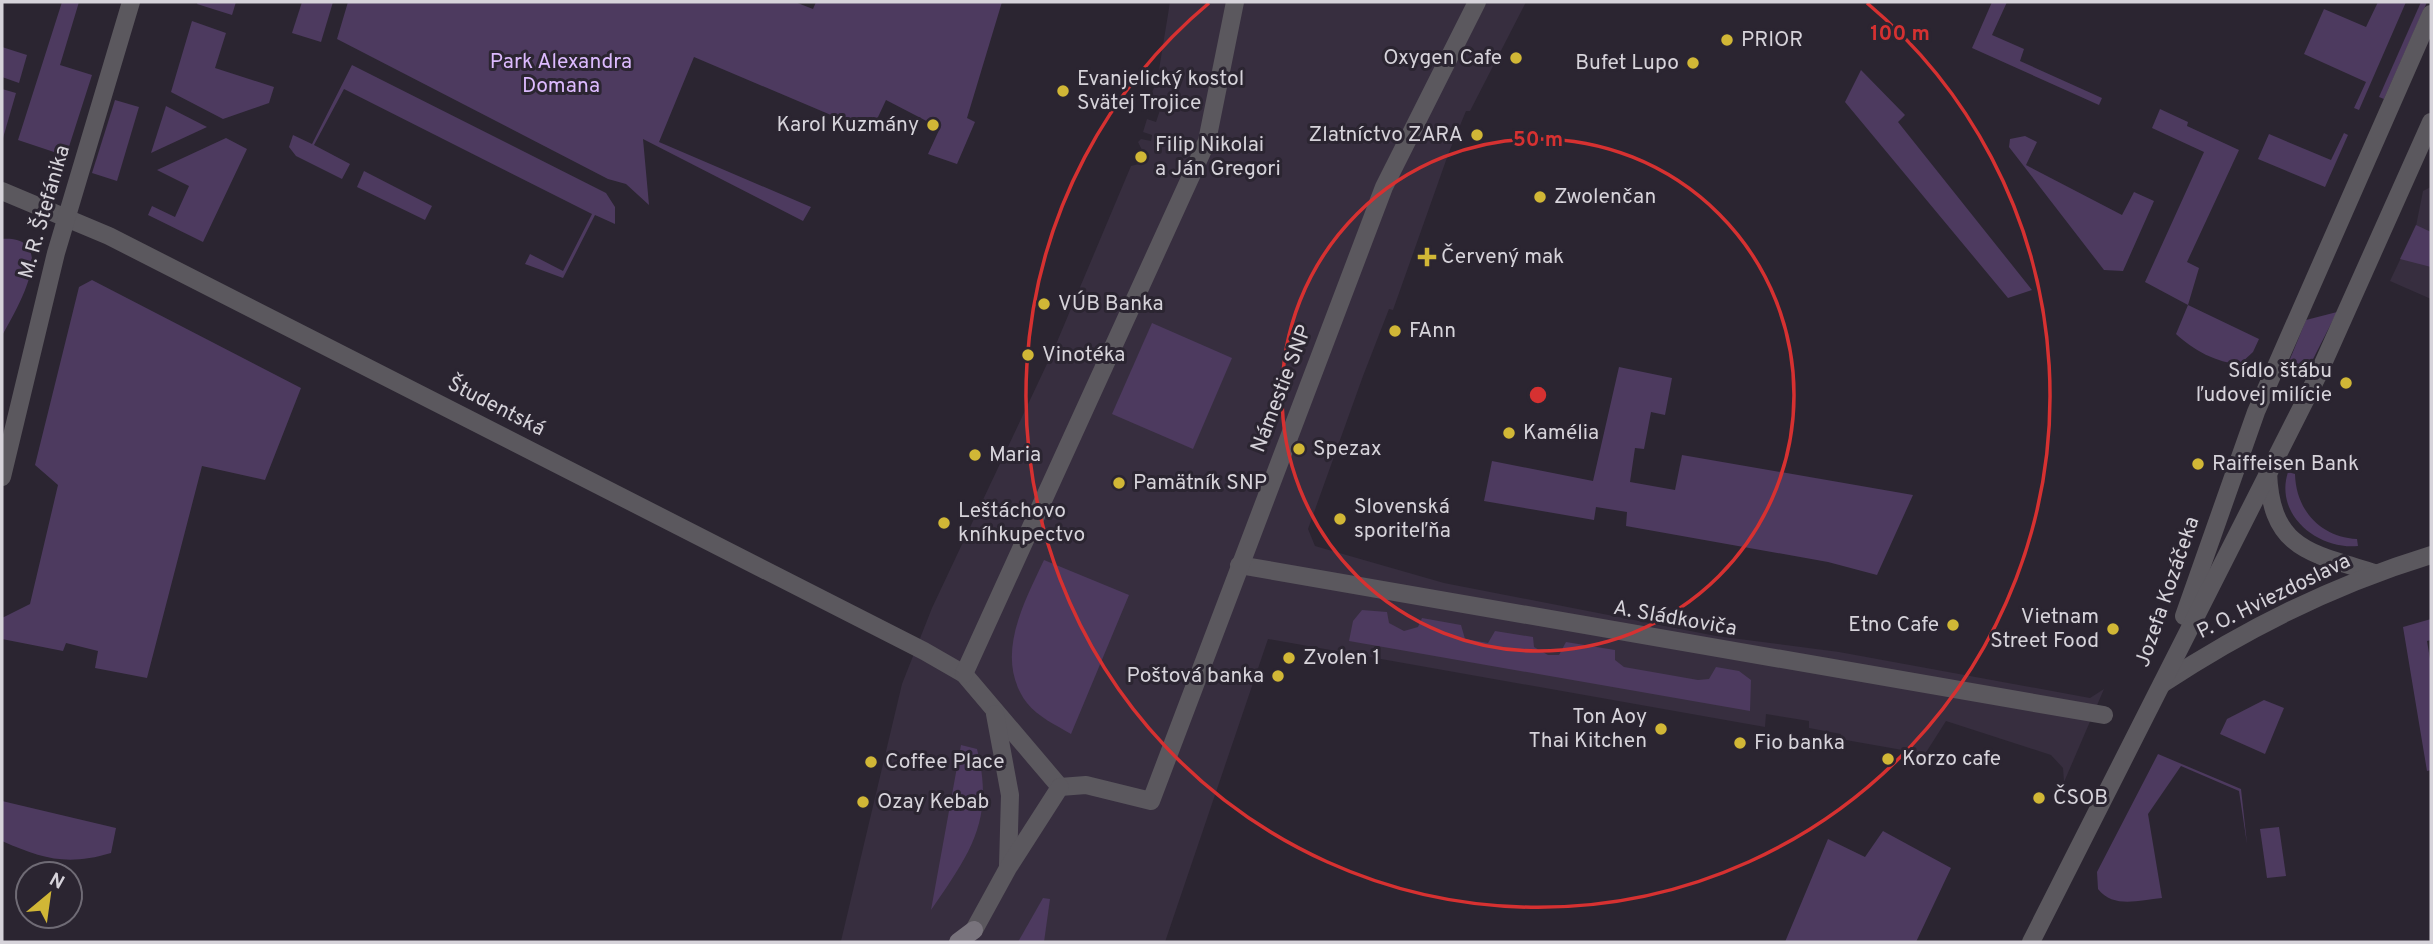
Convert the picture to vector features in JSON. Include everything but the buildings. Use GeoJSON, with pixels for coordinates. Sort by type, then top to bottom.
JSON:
{"type":"FeatureCollection","features":[{"type":"Feature","properties":{"kind":"street","name":"M. R. Štefánika"},"geometry":{"type":"LineString","coordinates":[[2,477],[66,217],[131,2]]}},
{"type":"Feature","properties":{"kind":"street"},"geometry":{"type":"LineString","coordinates":[[958,942],[970,938],[1008,868],[1060,787],[964,674],[1207,141],[1236,2]]}},
{"type":"Feature","properties":{"kind":"street","name":"Námestie SNP"},"geometry":{"type":"LineString","coordinates":[[1060,787],[1086,785],[1151,802],[1384,187],[1477,2]]}},
{"type":"Feature","properties":{"kind":"street","name":"Jozefa Kozáčeka"},"geometry":{"type":"LineString","coordinates":[[2159,685],[2256,412],[2431,14]]}},
{"type":"Feature","properties":{"kind":"street","name":"Jozefa Kozáčeka"},"geometry":{"type":"LineString","coordinates":[[2159,685],[2322,366],[2431,122]]}},
{"type":"Feature","properties":{"kind":"street","name":"Študentská"},"geometry":{"type":"LineString","coordinates":[[2,191],[66,217],[571,470],[964,674]]}},
{"type":"Feature","properties":{"kind":"street","name":"P. O. Hviezdoslava"},"geometry":{"type":"LineString","coordinates":[[2268,470],[2274,517],[2284,533],[2314,552],[2375,573]]}},
{"type":"Feature","properties":{"kind":"street","name":"P. O. Hviezdoslava"},"geometry":{"type":"LineString","coordinates":[[2159,685],[2223,643],[2375,573],[2431,555]]}},
{"type":"Feature","properties":{"kind":"street","name":"A. Sládkoviča"},"geometry":{"type":"LineString","coordinates":[[1239,565],[2104,715]]}},
{"type":"Feature","properties":{"kind":"street"},"geometry":{"type":"LineString","coordinates":[[2031,942],[2159,685]]}},
{"type":"Feature","properties":{"kind":"street"},"geometry":{"type":"LineString","coordinates":[[993,707],[1001,735],[1010,795],[1008,868]]}},
{"type":"Feature","properties":{"kind":"shaded area"},"geometry":{"type":"Polygon","coordinates":[[[1170,2],[1526,2],[1470,111],[1466,111],[1449,152],[1393,310],[1389,309],[1308,529],[1315,546],[1444,583],[1716,636],[1839,652],[2090,698],[2104,689],[2064,782],[2063,768],[2051,755],[1946,721],[1925,754],[1840,739],[1841,734],[1809,728],[1809,721],[1766,714],[1765,727],[1268,639],[1165,942],[841,941],[902,684],[932,608],[1054,349],[1131,166],[1139,164],[1143,152],[1138,142],[1141,139],[1151,141],[1152,135],[1143,132],[1147,119],[1156,122],[1160,110],[1151,107],[1153,100],[1150,96],[1157,82],[1170,2]]]}},
{"type":"Feature","properties":{"kind":"shaded area"},"geometry":{"type":"Polygon","coordinates":[[[2431,187],[2431,299],[2390,281],[2416,226],[2423,191],[2431,187]]]}},
{"type":"Feature","properties":{"kind":"green space"},"geometry":{"type":"Polygon","coordinates":[[[62,2],[79,2],[60,65],[92,75],[66,156],[18,140],[62,2]]]}},
{"type":"Feature","properties":{"kind":"green space"},"geometry":{"type":"Polygon","coordinates":[[[236,2],[232,15],[197,4],[236,2]]]}},
{"type":"Feature","properties":{"kind":"green space"},"geometry":{"type":"Polygon","coordinates":[[[302,2],[333,2],[321,42],[292,33],[302,2]]]}},
{"type":"Feature","properties":{"kind":"green space","name":"Park Alexandra Domana"},"geometry":{"type":"Polygon","coordinates":[[[348,2],[795,2],[813,9],[816,2],[1002,2],[967,118],[975,122],[957,164],[928,154],[940,128],[886,100],[871,132],[694,57],[659,142],[811,207],[803,221],[643,139],[649,205],[626,184],[608,179],[337,39],[348,2]]]}},
{"type":"Feature","properties":{"kind":"green space"},"geometry":{"type":"Polygon","coordinates":[[[1992,2],[2007,2],[1992,35],[2024,49],[2020,61],[2102,98],[2099,105],[1972,48],[1992,2]]]}},
{"type":"Feature","properties":{"kind":"green space"},"geometry":{"type":"Polygon","coordinates":[[[2378,2],[2406,2],[2359,110],[2354,108],[2366,82],[2304,54],[2324,9],[2366,27],[2378,2]]]}},
{"type":"Feature","properties":{"kind":"green space"},"geometry":{"type":"Polygon","coordinates":[[[2421,2],[2427,2],[2384,99],[2379,97],[2421,2]]]}},
{"type":"Feature","properties":{"kind":"green space"},"geometry":{"type":"Polygon","coordinates":[[[192,21],[226,33],[215,68],[274,87],[269,103],[223,119],[171,92],[192,21]]]}},
{"type":"Feature","properties":{"kind":"green space"},"geometry":{"type":"Polygon","coordinates":[[[2,47],[27,55],[19,83],[2,77],[2,47]]]}},
{"type":"Feature","properties":{"kind":"green space"},"geometry":{"type":"Polygon","coordinates":[[[352,65],[606,193],[615,207],[615,224],[595,215],[563,278],[525,264],[530,254],[563,271],[592,214],[344,89],[314,145],[350,164],[342,179],[296,156],[289,147],[293,135],[312,144],[352,65]]]}},
{"type":"Feature","properties":{"kind":"green space"},"geometry":{"type":"Polygon","coordinates":[[[1861,70],[1905,115],[1898,122],[2032,290],[2008,298],[1845,102],[1861,70]]]}},
{"type":"Feature","properties":{"kind":"green space"},"geometry":{"type":"Polygon","coordinates":[[[2,89],[16,93],[3,138],[2,137],[2,89]]]}},
{"type":"Feature","properties":{"kind":"green space"},"geometry":{"type":"Polygon","coordinates":[[[115,100],[139,107],[117,181],[92,173],[115,100]]]}},
{"type":"Feature","properties":{"kind":"green space"},"geometry":{"type":"Polygon","coordinates":[[[166,106],[207,127],[151,153],[166,106]]]}},
{"type":"Feature","properties":{"kind":"green space"},"geometry":{"type":"Polygon","coordinates":[[[2160,109],[2188,122],[2187,126],[2239,150],[2187,262],[2199,268],[2188,305],[2145,282],[2204,152],[2152,128],[2160,109]]]}},
{"type":"Feature","properties":{"kind":"green space"},"geometry":{"type":"Polygon","coordinates":[[[2344,133],[2348,135],[2325,187],[2258,159],[2269,134],[2331,160],[2344,133]]]}},
{"type":"Feature","properties":{"kind":"green space"},"geometry":{"type":"Polygon","coordinates":[[[2025,136],[2037,142],[2026,165],[2122,215],[2134,192],[2154,201],[2123,271],[2104,270],[2009,147],[2010,139],[2025,136]]]}},
{"type":"Feature","properties":{"kind":"green space"},"geometry":{"type":"Polygon","coordinates":[[[226,138],[247,149],[203,242],[148,215],[152,206],[175,217],[189,186],[157,170],[226,138]]]}},
{"type":"Feature","properties":{"kind":"green space"},"geometry":{"type":"Polygon","coordinates":[[[364,171],[432,206],[425,220],[357,187],[364,171]]]}},
{"type":"Feature","properties":{"kind":"green space"},"geometry":{"type":"Polygon","coordinates":[[[2416,225],[2431,232],[2431,267],[2400,259],[2416,225]]]}},
{"type":"Feature","properties":{"kind":"green space"},"geometry":{"type":"Polygon","coordinates":[[[2,239],[20,241],[29,249],[32,262],[23,294],[2,336],[2,239]]]}},
{"type":"Feature","properties":{"kind":"green space"},"geometry":{"type":"Polygon","coordinates":[[[92,280],[301,388],[265,480],[202,466],[147,678],[95,668],[98,651],[66,643],[63,651],[2,639],[2,618],[30,604],[58,485],[35,465],[79,287],[92,280]]]}},
{"type":"Feature","properties":{"kind":"green space"},"geometry":{"type":"Polygon","coordinates":[[[2188,305],[2259,339],[2253,352],[2240,364],[2231,363],[2206,355],[2190,345],[2176,334],[2188,305]]]}},
{"type":"Feature","properties":{"kind":"green space"},"geometry":{"type":"Polygon","coordinates":[[[2337,312],[2309,367],[2302,373],[2291,372],[2288,364],[2306,320],[2337,312]]]}},
{"type":"Feature","properties":{"kind":"green space"},"geometry":{"type":"Polygon","coordinates":[[[1152,323],[1232,358],[1193,449],[1112,414],[1152,323]]]}},
{"type":"Feature","properties":{"kind":"green space"},"geometry":{"type":"Polygon","coordinates":[[[1619,367],[1672,378],[1665,415],[1651,412],[1644,449],[1635,448],[1630,482],[1675,490],[1682,455],[1913,495],[1877,575],[1828,562],[1626,526],[1627,512],[1596,507],[1594,520],[1484,501],[1492,461],[1593,481],[1619,367]]]}},
{"type":"Feature","properties":{"kind":"green space"},"geometry":{"type":"Polygon","coordinates":[[[2288,472],[2295,474],[2300,499],[2313,520],[2332,533],[2357,539],[2358,546],[2328,542],[2303,527],[2287,502],[2285,488],[2288,472]]]}},
{"type":"Feature","properties":{"kind":"green space"},"geometry":{"type":"Polygon","coordinates":[[[1044,560],[1129,595],[1071,734],[1031,708],[1017,686],[1012,668],[1015,631],[1044,560]]]}},
{"type":"Feature","properties":{"kind":"green space"},"geometry":{"type":"Polygon","coordinates":[[[1362,610],[1387,612],[1389,623],[1404,631],[1418,627],[1422,618],[1461,625],[1465,639],[1488,643],[1495,631],[1533,637],[1534,647],[1548,655],[1559,655],[1566,642],[1615,650],[1615,660],[1624,667],[1698,680],[1709,679],[1716,667],[1739,671],[1751,680],[1750,711],[1349,641],[1353,621],[1362,610]]]}},
{"type":"Feature","properties":{"kind":"green space"},"geometry":{"type":"Polygon","coordinates":[[[2431,619],[2431,640],[2427,641],[2431,665],[2431,770],[2427,771],[2403,627],[2431,619]]]}},
{"type":"Feature","properties":{"kind":"green space"},"geometry":{"type":"Polygon","coordinates":[[[2264,700],[2284,708],[2265,754],[2220,734],[2227,719],[2264,700]]]}},
{"type":"Feature","properties":{"kind":"green space"},"geometry":{"type":"Polygon","coordinates":[[[961,745],[977,749],[982,774],[981,816],[967,853],[931,910],[961,745]]]}},
{"type":"Feature","properties":{"kind":"green space"},"geometry":{"type":"Polygon","coordinates":[[[2158,754],[2241,789],[2247,844],[2239,791],[2181,766],[2148,814],[2162,898],[2127,902],[2112,899],[2098,889],[2097,872],[2158,754]]]}},
{"type":"Feature","properties":{"kind":"green space"},"geometry":{"type":"Polygon","coordinates":[[[2,801],[116,828],[111,853],[81,859],[55,859],[2,841],[2,801]]]}},
{"type":"Feature","properties":{"kind":"green space"},"geometry":{"type":"Polygon","coordinates":[[[2279,827],[2286,876],[2267,878],[2260,829],[2279,827]]]}},
{"type":"Feature","properties":{"kind":"green space"},"geometry":{"type":"Polygon","coordinates":[[[1883,831],[1951,868],[1916,942],[1785,942],[1828,839],[1865,857],[1883,831]]]}},
{"type":"Feature","properties":{"kind":"green space"},"geometry":{"type":"Polygon","coordinates":[[[1043,898],[1050,899],[1044,942],[1018,942],[1043,898]]]}},
{"type":"Feature","properties":{"kind":"place","name":"PRIOR"},"geometry":{"type":"Point","coordinates":[1727,40]}},
{"type":"Feature","properties":{"kind":"place","name":"Oxygen Cafe"},"geometry":{"type":"Point","coordinates":[1516,58]}},
{"type":"Feature","properties":{"kind":"place","name":"Bufet Lupo"},"geometry":{"type":"Point","coordinates":[1693,63]}},
{"type":"Feature","properties":{"kind":"place","name":"Evanjelický kostol Svätej Trojice"},"geometry":{"type":"Point","coordinates":[1063,91]}},
{"type":"Feature","properties":{"kind":"place","name":"Karol Kuzmány"},"geometry":{"type":"Point","coordinates":[933,125]}},
{"type":"Feature","properties":{"kind":"place","name":"Zlatníctvo ZARA"},"geometry":{"type":"Point","coordinates":[1477,135]}},
{"type":"Feature","properties":{"kind":"place","name":"Filip Nikolai a Ján Gregori"},"geometry":{"type":"Point","coordinates":[1141,157]}},
{"type":"Feature","properties":{"kind":"place","name":"Zwolenčan"},"geometry":{"type":"Point","coordinates":[1540,197]}},
{"type":"Feature","properties":{"kind":"place","name":"Červený mak"},"geometry":{"type":"Point","coordinates":[1427,257]}},
{"type":"Feature","properties":{"kind":"place","name":"VÚB Banka"},"geometry":{"type":"Point","coordinates":[1044,304]}},
{"type":"Feature","properties":{"kind":"place","name":"FAnn"},"geometry":{"type":"Point","coordinates":[1395,331]}},
{"type":"Feature","properties":{"kind":"place","name":"Vinotéka"},"geometry":{"type":"Point","coordinates":[1028,355]}},
{"type":"Feature","properties":{"kind":"place","name":"Sídlo štábu ľudovej milície"},"geometry":{"type":"Point","coordinates":[2346,383]}},
{"type":"Feature","properties":{"kind":"place","name":"Kamélia"},"geometry":{"type":"Point","coordinates":[1509,433]}},
{"type":"Feature","properties":{"kind":"place","name":"Spezax"},"geometry":{"type":"Point","coordinates":[1299,449]}},
{"type":"Feature","properties":{"kind":"place","name":"Maria"},"geometry":{"type":"Point","coordinates":[975,455]}},
{"type":"Feature","properties":{"kind":"place","name":"Raiffeisen Bank"},"geometry":{"type":"Point","coordinates":[2198,464]}},
{"type":"Feature","properties":{"kind":"place","name":"Pamätník SNP"},"geometry":{"type":"Point","coordinates":[1119,483]}},
{"type":"Feature","properties":{"kind":"place","name":"Slovenská sporiteľňa"},"geometry":{"type":"Point","coordinates":[1340,519]}},
{"type":"Feature","properties":{"kind":"place","name":"Leštáchovo kníhkupectvo"},"geometry":{"type":"Point","coordinates":[944,523]}},
{"type":"Feature","properties":{"kind":"place","name":"Etno Cafe"},"geometry":{"type":"Point","coordinates":[1953,625]}},
{"type":"Feature","properties":{"kind":"place","name":"Vietnam Street Food"},"geometry":{"type":"Point","coordinates":[2113,629]}},
{"type":"Feature","properties":{"kind":"place","name":"Zvolen 1"},"geometry":{"type":"Point","coordinates":[1289,658]}},
{"type":"Feature","properties":{"kind":"place","name":"Poštová banka"},"geometry":{"type":"Point","coordinates":[1278,676]}},
{"type":"Feature","properties":{"kind":"place","name":"Ton Aoy Thai Kitchen"},"geometry":{"type":"Point","coordinates":[1661,729]}},
{"type":"Feature","properties":{"kind":"place","name":"Fio banka"},"geometry":{"type":"Point","coordinates":[1740,743]}},
{"type":"Feature","properties":{"kind":"place","name":"Korzo cafe"},"geometry":{"type":"Point","coordinates":[1888,759]}},
{"type":"Feature","properties":{"kind":"place","name":"Coffee Place"},"geometry":{"type":"Point","coordinates":[871,762]}},
{"type":"Feature","properties":{"kind":"place","name":"ČSOB"},"geometry":{"type":"Point","coordinates":[2039,798]}},
{"type":"Feature","properties":{"kind":"place","name":"Ozay Kebab"},"geometry":{"type":"Point","coordinates":[863,802]}}]}
